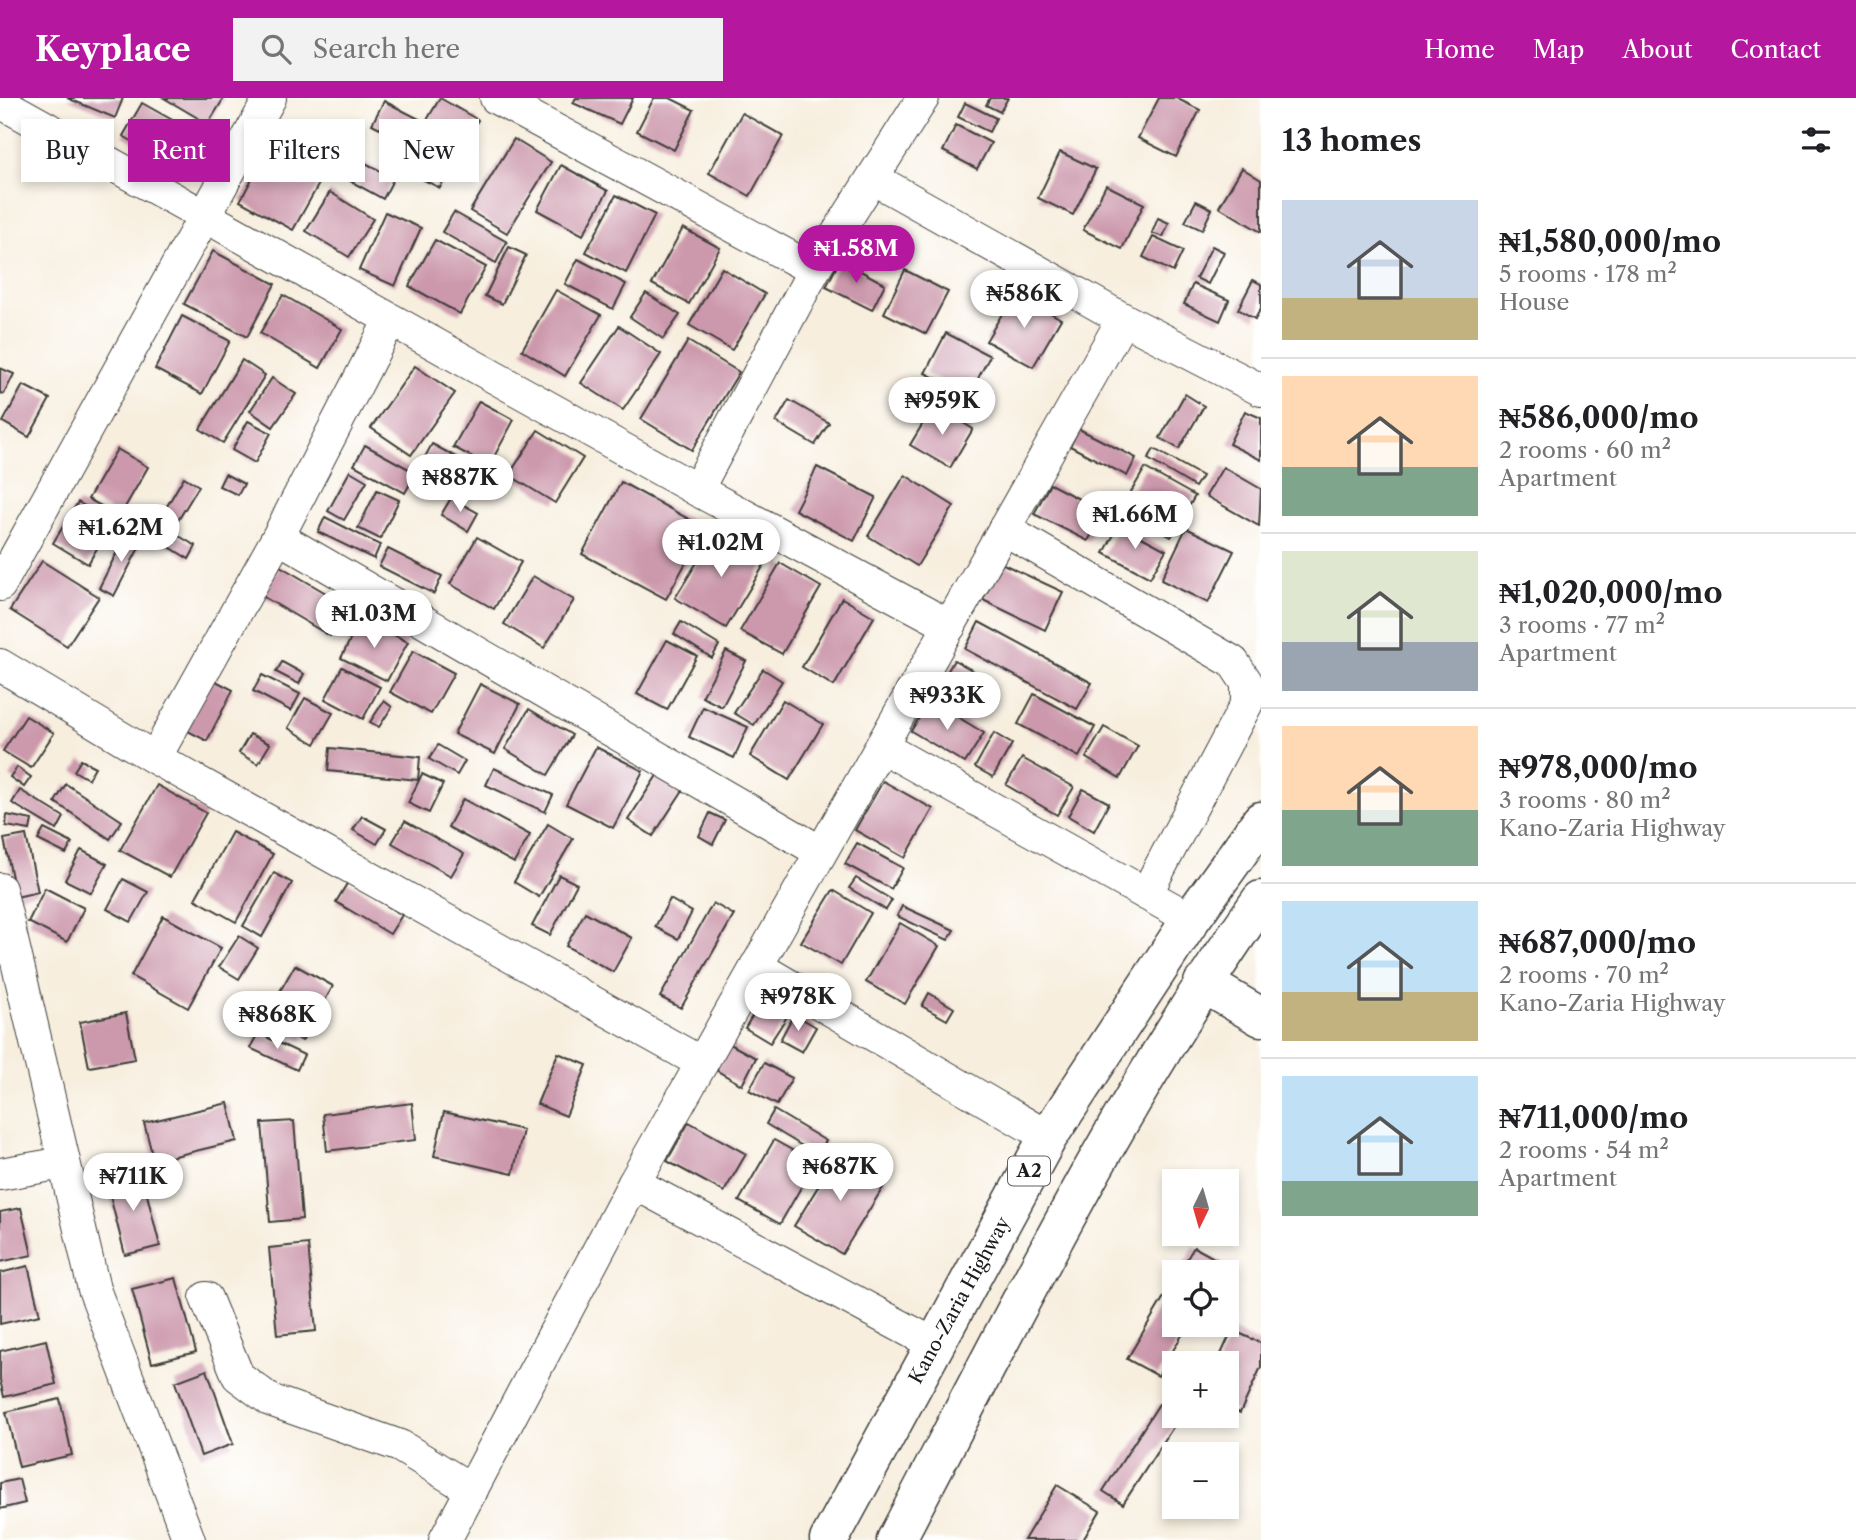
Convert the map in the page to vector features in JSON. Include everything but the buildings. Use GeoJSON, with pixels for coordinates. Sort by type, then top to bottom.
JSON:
{"type":"FeatureCollection","features":[{"type":"Feature","properties":{"kind":"main road","name":"Kano-Zaria Highway"},"geometry":{"type":"LineString","coordinates":[[829,1540],[1048,1137],[1191,919],[1261,821]]}},
{"type":"Feature","properties":{"kind":"main road"},"geometry":{"type":"LineString","coordinates":[[896,1540],[1057,1233],[1203,983],[1261,900]]}},
{"type":"Feature","properties":{"kind":"main road"},"geometry":{"type":"LineString","coordinates":[[1203,983],[1261,1017]]}},
{"type":"Feature","properties":{"kind":"street"},"geometry":{"type":"LineString","coordinates":[[0,585],[270,98]]}},
{"type":"Feature","properties":{"kind":"street"},"geometry":{"type":"LineString","coordinates":[[496,98],[814,270]]}},
{"type":"Feature","properties":{"kind":"street"},"geometry":{"type":"LineString","coordinates":[[697,490],[814,270],[923,98]]}},
{"type":"Feature","properties":{"kind":"street"},"geometry":{"type":"LineString","coordinates":[[0,102],[697,490],[950,626]]}},
{"type":"Feature","properties":{"kind":"street"},"geometry":{"type":"LineString","coordinates":[[874,179],[1122,318],[1261,390]]}},
{"type":"Feature","properties":{"kind":"street"},"geometry":{"type":"LineString","coordinates":[[445,1540],[634,1182],[1122,318]]}},
{"type":"Feature","properties":{"kind":"street"},"geometry":{"type":"LineString","coordinates":[[155,758],[278,537],[390,320]]}},
{"type":"Feature","properties":{"kind":"street"},"geometry":{"type":"LineString","coordinates":[[1004,529],[1233,662],[1247,683],[1247,703],[1146,894]]}},
{"type":"Feature","properties":{"kind":"street"},"geometry":{"type":"LineString","coordinates":[[278,537],[819,851]]}},
{"type":"Feature","properties":{"kind":"street"},"geometry":{"type":"LineString","coordinates":[[0,665],[155,758],[702,1063]]}},
{"type":"Feature","properties":{"kind":"street"},"geometry":{"type":"LineString","coordinates":[[882,747],[1191,919]]}},
{"type":"Feature","properties":{"kind":"street"},"geometry":{"type":"LineString","coordinates":[[0,889],[94,1289],[189,1540]]}},
{"type":"Feature","properties":{"kind":"street"},"geometry":{"type":"LineString","coordinates":[[756,966],[1048,1137]]}},
{"type":"Feature","properties":{"kind":"street"},"geometry":{"type":"LineString","coordinates":[[0,1174],[64,1163]]}},
{"type":"Feature","properties":{"kind":"street"},"geometry":{"type":"LineString","coordinates":[[634,1182],[934,1344]]}},
{"type":"Feature","properties":{"kind":"street"},"geometry":{"type":"LineString","coordinates":[[206,1298],[238,1376],[271,1400],[400,1446],[472,1490]]}}]}
